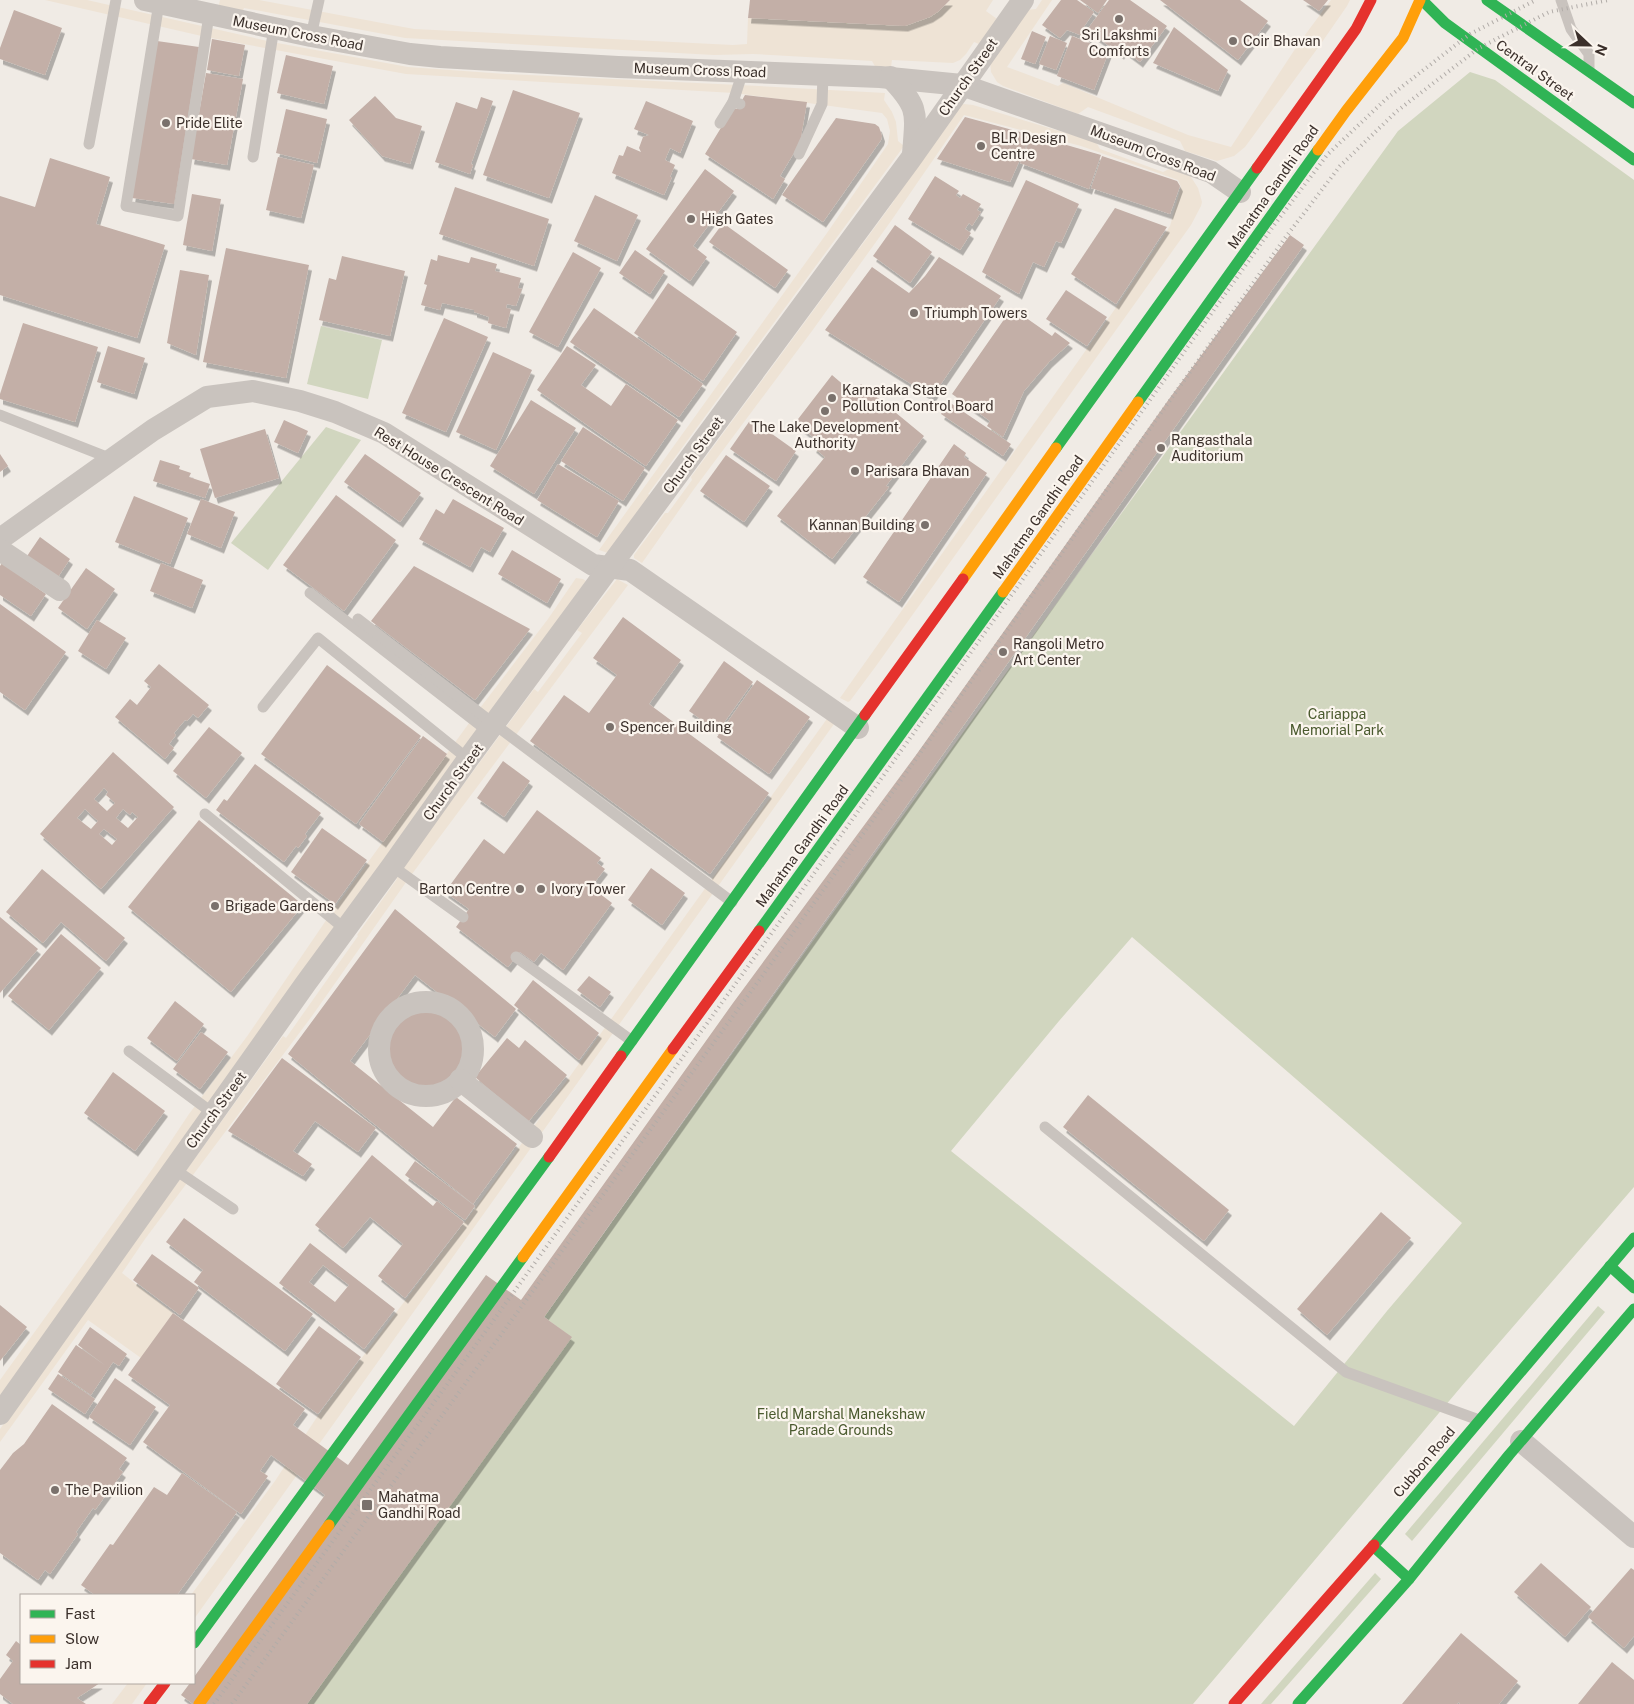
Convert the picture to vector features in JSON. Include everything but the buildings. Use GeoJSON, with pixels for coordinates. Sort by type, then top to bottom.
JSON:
{"type":"FeatureCollection","features":[{"type":"Feature","properties":{"kind":"main road","name":"Mahatma Gandhi Road"},"geometry":{"type":"LineString","coordinates":[[195,1642],[858,728],[1356,29],[1371,0]]}},
{"type":"Feature","properties":{"kind":"main road","name":"Mahatma Gandhi Road"},"geometry":{"type":"LineString","coordinates":[[199,1704],[893,746],[1346,111],[1403,38],[1421,0]]}},
{"type":"Feature","properties":{"kind":"main road","name":"Central Street"},"geometry":{"type":"LineString","coordinates":[[1421,0],[1445,23],[1634,160]]}},
{"type":"Feature","properties":{"kind":"main road"},"geometry":{"type":"LineString","coordinates":[[1487,0],[1634,103]]}},
{"type":"Feature","properties":{"kind":"main road","name":"Cubbon Road"},"geometry":{"type":"LineString","coordinates":[[1234,1704],[1372,1546],[1634,1238]]}},
{"type":"Feature","properties":{"kind":"main road"},"geometry":{"type":"LineString","coordinates":[[1610,1266],[1634,1288]]}},
{"type":"Feature","properties":{"kind":"main road"},"geometry":{"type":"LineString","coordinates":[[1298,1704],[1408,1579],[1521,1441],[1634,1309]]}},
{"type":"Feature","properties":{"kind":"main road"},"geometry":{"type":"LineString","coordinates":[[1372,1546],[1408,1579]]}},
{"type":"Feature","properties":{"kind":"main road"},"geometry":{"type":"LineString","coordinates":[[149,1704],[164,1684]]}},
{"type":"Feature","properties":{"kind":"street","name":"Church Street"},"geometry":{"type":"LineString","coordinates":[[0,1414],[345,929],[913,155],[1023,0]]}},
{"type":"Feature","properties":{"kind":"street","name":"Museum Cross Road"},"geometry":{"type":"LineString","coordinates":[[152,2],[311,36],[410,54],[440,57],[890,77],[962,85],[1211,172],[1240,192]]}},
{"type":"Feature","properties":{"kind":"street"},"geometry":{"type":"LineString","coordinates":[[890,77],[907,94],[914,107],[913,155]]}},
{"type":"Feature","properties":{"kind":"street","name":"Rest House Crescent Road"},"geometry":{"type":"LineString","coordinates":[[0,539],[153,430],[207,397],[253,391],[300,401],[334,412],[384,433],[593,565],[630,570],[858,728]]}},
{"type":"Feature","properties":{"kind":"street"},"geometry":{"type":"LineString","coordinates":[[0,550],[60,590]]}},
{"type":"Feature","properties":{"kind":"street"},"geometry":{"type":"LineString","coordinates":[[425,1002],[440,1004],[453,1010],[463,1020],[470,1033],[473,1048],[471,1063],[464,1077],[460,1080],[452,1088],[437,1095],[420,1096],[405,1091],[392,1081],[383,1068],[379,1052],[381,1036],[387,1022],[398,1011],[410,1004],[425,1002]]}},
{"type":"Feature","properties":{"kind":"street"},"geometry":{"type":"LineString","coordinates":[[460,1080],[532,1137]]}},
{"type":"Feature","properties":{"kind":"street"},"geometry":{"type":"LineString","coordinates":[[1521,1441],[1634,1537]]}},
{"type":"Feature","properties":{"kind":"lane"},"geometry":{"type":"LineString","coordinates":[[89,144],[116,0]]}},
{"type":"Feature","properties":{"kind":"lane"},"geometry":{"type":"LineString","coordinates":[[311,36],[319,0]]}},
{"type":"Feature","properties":{"kind":"lane"},"geometry":{"type":"LineString","coordinates":[[1561,0],[1571,28],[1589,54],[1589,72]]}},
{"type":"Feature","properties":{"kind":"lane"},"geometry":{"type":"LineString","coordinates":[[152,2],[126,206],[178,216],[209,15]]}},
{"type":"Feature","properties":{"kind":"lane"},"geometry":{"type":"LineString","coordinates":[[253,157],[274,28]]}},
{"type":"Feature","properties":{"kind":"lane"},"geometry":{"type":"LineString","coordinates":[[720,123],[736,103],[743,71]]}},
{"type":"Feature","properties":{"kind":"lane"},"geometry":{"type":"LineString","coordinates":[[799,154],[810,119],[822,104],[823,75]]}},
{"type":"Feature","properties":{"kind":"lane"},"geometry":{"type":"LineString","coordinates":[[0,415],[113,459]]}},
{"type":"Feature","properties":{"kind":"lane"},"geometry":{"type":"LineString","coordinates":[[310,593],[491,728],[732,902]]}},
{"type":"Feature","properties":{"kind":"lane"},"geometry":{"type":"LineString","coordinates":[[358,619],[491,728]]}},
{"type":"Feature","properties":{"kind":"lane"},"geometry":{"type":"LineString","coordinates":[[263,707],[318,638],[468,759]]}},
{"type":"Feature","properties":{"kind":"lane"},"geometry":{"type":"LineString","coordinates":[[205,814],[345,929]]}},
{"type":"Feature","properties":{"kind":"lane"},"geometry":{"type":"LineString","coordinates":[[392,866],[463,917]]}},
{"type":"Feature","properties":{"kind":"lane"},"geometry":{"type":"LineString","coordinates":[[516,956],[632,1041]]}},
{"type":"Feature","properties":{"kind":"lane"},"geometry":{"type":"LineString","coordinates":[[129,1051],[214,1114]]}},
{"type":"Feature","properties":{"kind":"lane"},"geometry":{"type":"LineString","coordinates":[[1045,1127],[1346,1372],[1479,1420]]}},
{"type":"Feature","properties":{"kind":"lane"},"geometry":{"type":"LineString","coordinates":[[174,1169],[233,1209]]}},
{"type":"Feature","properties":{"kind":"green space"},"geometry":{"type":"Polygon","coordinates":[[[1470,72],[1495,80],[1634,180],[1634,1187],[1466,1381],[1193,1704],[307,1704],[571,1337],[544,1317],[873,857],[1398,131],[1470,72]],[[1132,937],[951,1151],[1294,1426],[1387,1311],[1462,1223],[1132,937]]]}},
{"type":"Feature","properties":{"kind":"green space"},"geometry":{"type":"Polygon","coordinates":[[[321,326],[382,340],[368,399],[307,384],[321,326]]]}},
{"type":"Feature","properties":{"kind":"green space"},"geometry":{"type":"Polygon","coordinates":[[[326,427],[361,440],[268,570],[231,543],[326,427]]]}},
{"type":"Feature","properties":{"kind":"green space"},"geometry":{"type":"Polygon","coordinates":[[[1598,1306],[1605,1312],[1412,1541],[1405,1534],[1598,1306]]]}},
{"type":"Feature","properties":{"kind":"green space"},"geometry":{"type":"Polygon","coordinates":[[[1375,1573],[1381,1579],[1271,1704],[1261,1704],[1375,1573]]]}},
{"type":"Feature","properties":{"kind":"shaded area"},"geometry":{"type":"Polygon","coordinates":[[[45,0],[87,0],[272,42],[408,67],[506,74],[885,93],[884,100],[896,122],[898,141],[904,146],[648,494],[650,495],[608,553],[599,550],[827,233],[888,144],[890,131],[887,119],[882,113],[734,93],[406,74],[206,37],[45,0]]]}},
{"type":"Feature","properties":{"kind":"shaded area"},"geometry":{"type":"Polygon","coordinates":[[[220,0],[259,0],[414,29],[733,45],[747,44],[748,18],[905,26],[930,17],[950,0],[993,0],[986,11],[997,19],[979,44],[974,42],[960,60],[953,63],[892,60],[891,67],[876,68],[872,61],[753,54],[714,55],[405,38],[244,8],[243,11],[218,9],[220,0]]]}},
{"type":"Feature","properties":{"kind":"shaded area"},"geometry":{"type":"Polygon","coordinates":[[[1042,0],[1052,0],[1007,67],[1058,86],[1063,83],[1188,135],[1231,147],[1299,43],[1331,0],[1350,0],[1320,45],[1245,147],[1234,156],[1217,161],[1185,151],[1180,141],[1088,107],[1078,114],[1003,86],[997,82],[991,72],[990,61],[1027,10],[1036,9],[1042,0]]]}},
{"type":"Feature","properties":{"kind":"shaded area"},"geometry":{"type":"Polygon","coordinates":[[[960,105],[973,105],[1096,142],[1100,149],[1163,172],[1171,168],[1185,173],[1191,177],[1198,188],[1202,202],[1191,225],[876,666],[848,702],[840,698],[1115,309],[1170,226],[1181,187],[1178,180],[1081,146],[964,115],[812,331],[694,489],[642,563],[634,558],[634,555],[692,480],[691,477],[852,258],[850,256],[856,248],[859,249],[894,201],[893,195],[960,105]]]}},
{"type":"Feature","properties":{"kind":"shaded area"},"geometry":{"type":"Polygon","coordinates":[[[576,578],[586,581],[0,1397],[0,1380],[153,1168],[189,1114],[248,1035],[329,916],[480,708],[548,619],[576,578]]]}},
{"type":"Feature","properties":{"kind":"shaded area"},"geometry":{"type":"Polygon","coordinates":[[[617,579],[628,585],[409,878],[312,1016],[145,1239],[122,1273],[173,1313],[141,1358],[88,1320],[0,1442],[0,1429],[283,1036],[286,1038],[397,879],[395,877],[534,689],[538,692],[582,633],[577,630],[617,579]]]}},
{"type":"Feature","properties":{"kind":"shaded area"},"geometry":{"type":"Polygon","coordinates":[[[829,716],[834,724],[195,1618],[195,1594],[192,1594],[275,1481],[317,1417],[476,1207],[829,716]]]}},
{"type":"Feature","properties":{"kind":"shaded area"},"geometry":{"type":"Polygon","coordinates":[[[127,1684],[146,1684],[132,1704],[112,1704],[127,1684]]]}},
{"type":"Feature","properties":{"kind":"railway"},"geometry":{"type":"LineString","coordinates":[[214,1704],[470,1353],[749,965],[1272,228],[1327,155],[1386,99],[1470,34],[1536,0]]}},
{"type":"Feature","properties":{"kind":"railway"},"geometry":{"type":"LineString","coordinates":[[232,1704],[763,975],[1285,238],[1340,166],[1397,111],[1479,48],[1549,12],[1608,0]]}},
{"type":"Feature","properties":{"kind":"traffic: fast"},"geometry":{"type":"LineString","coordinates":[[1422,0],[1445,23],[1634,160]]}},
{"type":"Feature","properties":{"kind":"traffic: fast"},"geometry":{"type":"LineString","coordinates":[[1487,0],[1634,103]]}},
{"type":"Feature","properties":{"kind":"traffic: fast"},"geometry":{"type":"LineString","coordinates":[[1138,402],[1318,150]]}},
{"type":"Feature","properties":{"kind":"traffic: fast"},"geometry":{"type":"LineString","coordinates":[[1056,448],[1257,168]]}},
{"type":"Feature","properties":{"kind":"traffic: fast"},"geometry":{"type":"LineString","coordinates":[[759,931],[1003,592]]}},
{"type":"Feature","properties":{"kind":"traffic: fast"},"geometry":{"type":"LineString","coordinates":[[621,1056],[865,715]]}},
{"type":"Feature","properties":{"kind":"traffic: fast"},"geometry":{"type":"LineString","coordinates":[[195,1642],[549,1157]]}},
{"type":"Feature","properties":{"kind":"traffic: fast"},"geometry":{"type":"LineString","coordinates":[[1374,1545],[1634,1238]]}},
{"type":"Feature","properties":{"kind":"traffic: fast"},"geometry":{"type":"LineString","coordinates":[[329,1525],[523,1257]]}},
{"type":"Feature","properties":{"kind":"traffic: fast"},"geometry":{"type":"LineString","coordinates":[[1610,1266],[1634,1288]]}},
{"type":"Feature","properties":{"kind":"traffic: fast"},"geometry":{"type":"LineString","coordinates":[[1298,1704],[1409,1579],[1509,1455],[1634,1309]]}},
{"type":"Feature","properties":{"kind":"traffic: fast"},"geometry":{"type":"LineString","coordinates":[[1373,1546],[1409,1579]]}},
{"type":"Feature","properties":{"kind":"traffic: slow"},"geometry":{"type":"LineString","coordinates":[[1318,150],[1403,38],[1420,0]]}},
{"type":"Feature","properties":{"kind":"traffic: slow"},"geometry":{"type":"LineString","coordinates":[[1003,592],[1138,402]]}},
{"type":"Feature","properties":{"kind":"traffic: slow"},"geometry":{"type":"LineString","coordinates":[[963,579],[1056,448]]}},
{"type":"Feature","properties":{"kind":"traffic: slow"},"geometry":{"type":"LineString","coordinates":[[523,1257],[673,1049]]}},
{"type":"Feature","properties":{"kind":"traffic: slow"},"geometry":{"type":"LineString","coordinates":[[199,1704],[329,1525]]}},
{"type":"Feature","properties":{"kind":"traffic: jam"},"geometry":{"type":"LineString","coordinates":[[1257,168],[1356,29],[1371,0]]}},
{"type":"Feature","properties":{"kind":"traffic: jam"},"geometry":{"type":"LineString","coordinates":[[865,715],[963,579]]}},
{"type":"Feature","properties":{"kind":"traffic: jam"},"geometry":{"type":"LineString","coordinates":[[673,1049],[759,931]]}},
{"type":"Feature","properties":{"kind":"traffic: jam"},"geometry":{"type":"LineString","coordinates":[[549,1157],[621,1056]]}},
{"type":"Feature","properties":{"kind":"traffic: jam"},"geometry":{"type":"LineString","coordinates":[[1234,1704],[1374,1545]]}},
{"type":"Feature","properties":{"kind":"traffic: jam"},"geometry":{"type":"LineString","coordinates":[[149,1704],[164,1684]]}},
{"type":"Feature","properties":{"kind":"place","name":"Sri Lakshmi Comforts"},"geometry":{"type":"Point","coordinates":[1119,19]}},
{"type":"Feature","properties":{"kind":"place","name":"Coir Bhavan"},"geometry":{"type":"Point","coordinates":[1233,41]}},
{"type":"Feature","properties":{"kind":"place","name":"Pride Elite"},"geometry":{"type":"Point","coordinates":[166,123]}},
{"type":"Feature","properties":{"kind":"place","name":"BLR Design Centre"},"geometry":{"type":"Point","coordinates":[981,146]}},
{"type":"Feature","properties":{"kind":"place","name":"High Gates"},"geometry":{"type":"Point","coordinates":[691,219]}},
{"type":"Feature","properties":{"kind":"place","name":"Triumph Towers"},"geometry":{"type":"Point","coordinates":[914,313]}},
{"type":"Feature","properties":{"kind":"place","name":"Karnataka State Pollution Control Board"},"geometry":{"type":"Point","coordinates":[832,398]}},
{"type":"Feature","properties":{"kind":"place","name":"The Lake Development Authority"},"geometry":{"type":"Point","coordinates":[825,411]}},
{"type":"Feature","properties":{"kind":"place","name":"Rangasthala Auditorium"},"geometry":{"type":"Point","coordinates":[1161,448]}},
{"type":"Feature","properties":{"kind":"place","name":"Parisara Bhavan"},"geometry":{"type":"Point","coordinates":[855,471]}},
{"type":"Feature","properties":{"kind":"place","name":"Kannan Building"},"geometry":{"type":"Point","coordinates":[925,525]}},
{"type":"Feature","properties":{"kind":"place","name":"Rangoli Metro Art Center"},"geometry":{"type":"Point","coordinates":[1003,652]}},
{"type":"Feature","properties":{"kind":"place","name":"Spencer Building"},"geometry":{"type":"Point","coordinates":[610,727]}},
{"type":"Feature","properties":{"kind":"place","name":"Barton Centre"},"geometry":{"type":"Point","coordinates":[520,889]}},
{"type":"Feature","properties":{"kind":"place","name":"Ivory Tower"},"geometry":{"type":"Point","coordinates":[541,889]}},
{"type":"Feature","properties":{"kind":"place","name":"Brigade Gardens"},"geometry":{"type":"Point","coordinates":[215,906]}},
{"type":"Feature","properties":{"kind":"place","name":"The Pavilion"},"geometry":{"type":"Point","coordinates":[55,1490]}},
{"type":"Feature","properties":{"kind":"place","name":"Mahatma Gandhi Road"},"geometry":{"type":"Point","coordinates":[367,1505]}},
{"type":"Feature","properties":{"kind":"park label","name":"Cariappa Memorial Park"},"geometry":{"type":"Point","coordinates":[1337,722]}},
{"type":"Feature","properties":{"kind":"park label","name":"Field Marshal Manekshaw Parade Grounds"},"geometry":{"type":"Point","coordinates":[841,1422]}}]}
